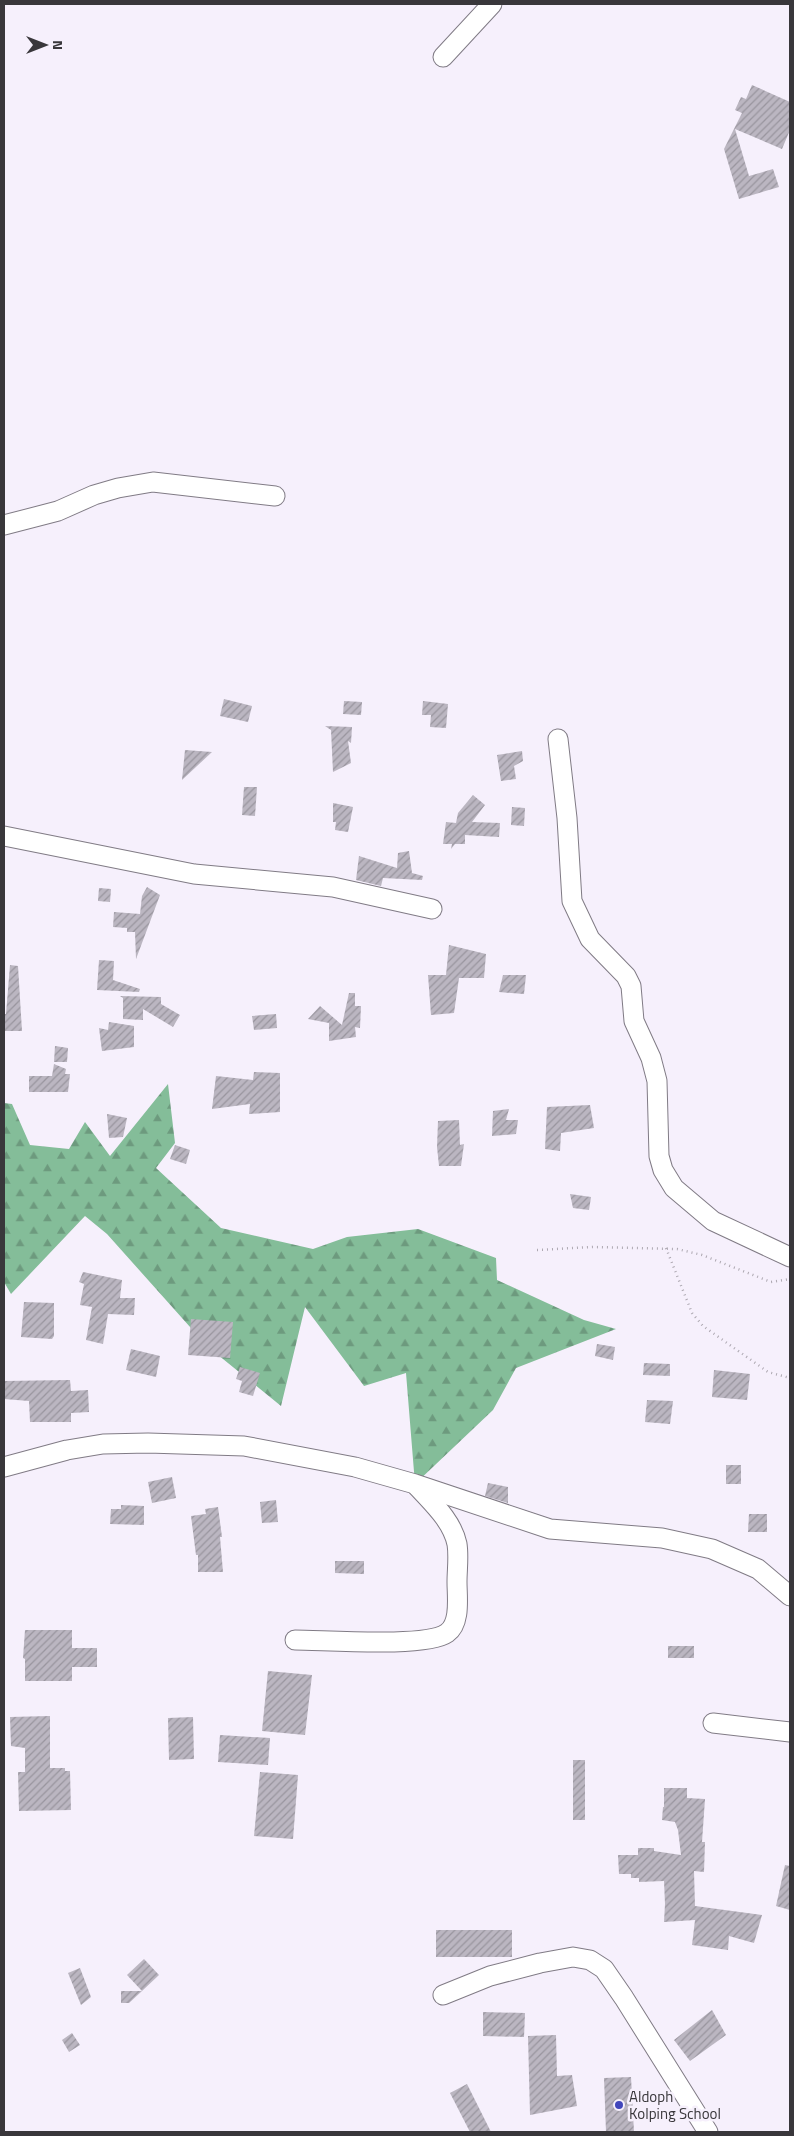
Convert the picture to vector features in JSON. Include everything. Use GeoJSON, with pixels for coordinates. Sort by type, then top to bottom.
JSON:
{"type":"FeatureCollection","features":[{"type":"Feature","properties":{"kind":"street"},"geometry":{"type":"LineString","coordinates":[[443,57],[492,4]]}},
{"type":"Feature","properties":{"kind":"street"},"geometry":{"type":"LineString","coordinates":[[4,525],[58,511],[118,488],[153,482],[274,496]]}},
{"type":"Feature","properties":{"kind":"street"},"geometry":{"type":"LineString","coordinates":[[558,739],[567,818],[572,901],[590,939],[626,976],[631,986],[634,1021],[651,1058],[657,1081],[659,1156],[663,1170],[674,1188],[713,1221],[790,1257]]}},
{"type":"Feature","properties":{"kind":"street"},"geometry":{"type":"LineString","coordinates":[[4,836],[194,874],[333,887],[432,909]]}},
{"type":"Feature","properties":{"kind":"street"},"geometry":{"type":"LineString","coordinates":[[4,1467],[67,1450],[103,1444],[148,1443],[244,1446],[355,1467],[415,1484],[550,1529],[662,1538],[712,1549],[758,1569],[790,1596]]}},
{"type":"Feature","properties":{"kind":"street"},"geometry":{"type":"LineString","coordinates":[[295,1640],[402,1642],[435,1638],[448,1633],[454,1624],[457,1608],[457,1544],[452,1529],[445,1519],[415,1484]]}},
{"type":"Feature","properties":{"kind":"street"},"geometry":{"type":"LineString","coordinates":[[714,1723],[790,1732]]}},
{"type":"Feature","properties":{"kind":"street"},"geometry":{"type":"LineString","coordinates":[[443,1995],[490,1976],[540,1962],[573,1957],[590,1960],[604,1969],[624,1998],[708,2132]]}},
{"type":"Feature","properties":{"kind":"path"},"geometry":{"type":"LineString","coordinates":[[537,1250],[592,1248],[677,1249],[702,1255],[771,1282],[790,1279]]}},
{"type":"Feature","properties":{"kind":"path"},"geometry":{"type":"LineString","coordinates":[[666,1248],[692,1313],[703,1326],[768,1372],[790,1378]]}},
{"type":"Feature","properties":{"kind":"green space"},"geometry":{"type":"Polygon","coordinates":[[[168,1084],[175,1143],[156,1168],[221,1228],[313,1249],[347,1237],[418,1229],[496,1258],[497,1280],[584,1320],[616,1329],[516,1368],[493,1410],[415,1484],[406,1373],[364,1386],[305,1307],[281,1406],[207,1346],[107,1234],[85,1216],[11,1294],[4,1282],[4,1103],[12,1104],[30,1145],[69,1149],[85,1122],[110,1156],[168,1084]]]}},
{"type":"Feature","properties":{"kind":"building"},"geometry":{"type":"Polygon","coordinates":[[[752,85],[790,102],[790,130],[782,149],[735,129],[749,176],[773,169],[779,187],[739,199],[724,149],[742,113],[735,110],[741,97],[746,99],[752,85]]]}},
{"type":"Feature","properties":{"kind":"building"},"geometry":{"type":"Polygon","coordinates":[[[224,699],[252,706],[248,722],[220,716],[224,699]]]}},
{"type":"Feature","properties":{"kind":"building"},"geometry":{"type":"Polygon","coordinates":[[[344,701],[362,702],[361,715],[343,714],[344,701]]]}},
{"type":"Feature","properties":{"kind":"building"},"geometry":{"type":"Polygon","coordinates":[[[423,701],[448,704],[446,728],[430,727],[431,715],[422,715],[423,701]]]}},
{"type":"Feature","properties":{"kind":"building"},"geometry":{"type":"Polygon","coordinates":[[[325,726],[352,727],[351,743],[348,741],[351,763],[333,772],[331,730],[325,726]]]}},
{"type":"Feature","properties":{"kind":"building"},"geometry":{"type":"Polygon","coordinates":[[[185,750],[212,752],[182,780],[185,750]]]}},
{"type":"Feature","properties":{"kind":"building"},"geometry":{"type":"Polygon","coordinates":[[[522,751],[523,761],[514,766],[516,779],[501,781],[497,755],[522,751]]]}},
{"type":"Feature","properties":{"kind":"building"},"geometry":{"type":"Polygon","coordinates":[[[244,787],[257,787],[255,816],[242,815],[244,787]]]}},
{"type":"Feature","properties":{"kind":"building"},"geometry":{"type":"Polygon","coordinates":[[[473,795],[485,805],[472,822],[500,823],[499,837],[465,835],[465,844],[455,844],[451,849],[452,844],[443,844],[446,822],[456,823],[458,813],[473,795]]]}},
{"type":"Feature","properties":{"kind":"building"},"geometry":{"type":"Polygon","coordinates":[[[333,803],[353,807],[348,832],[335,830],[336,822],[333,822],[333,803]]]}},
{"type":"Feature","properties":{"kind":"building"},"geometry":{"type":"Polygon","coordinates":[[[512,807],[525,808],[524,826],[511,825],[512,807]]]}},
{"type":"Feature","properties":{"kind":"building"},"geometry":{"type":"Polygon","coordinates":[[[409,851],[412,873],[423,876],[422,880],[383,878],[381,886],[356,880],[359,856],[397,868],[398,853],[409,851]]]}},
{"type":"Feature","properties":{"kind":"building"},"geometry":{"type":"Polygon","coordinates":[[[147,887],[160,895],[136,959],[135,932],[127,932],[127,928],[113,927],[114,912],[140,914],[142,896],[147,887]]]}},
{"type":"Feature","properties":{"kind":"building"},"geometry":{"type":"Polygon","coordinates":[[[99,888],[111,889],[110,902],[98,901],[99,888]]]}},
{"type":"Feature","properties":{"kind":"building"},"geometry":{"type":"Polygon","coordinates":[[[449,945],[486,954],[484,978],[459,978],[454,1013],[431,1015],[428,975],[446,975],[449,945]]]}},
{"type":"Feature","properties":{"kind":"building"},"geometry":{"type":"Polygon","coordinates":[[[99,960],[114,961],[113,980],[140,989],[139,992],[97,990],[99,960]]]}},
{"type":"Feature","properties":{"kind":"building"},"geometry":{"type":"Polygon","coordinates":[[[10,965],[18,966],[22,1031],[5,1031],[4,1014],[6,1014],[10,965]]]}},
{"type":"Feature","properties":{"kind":"building"},"geometry":{"type":"Polygon","coordinates":[[[503,975],[526,975],[524,994],[499,992],[503,975]]]}},
{"type":"Feature","properties":{"kind":"building"},"geometry":{"type":"Polygon","coordinates":[[[349,993],[355,993],[355,1006],[361,1006],[360,1028],[355,1027],[356,1037],[329,1041],[329,1023],[308,1019],[320,1006],[342,1025],[349,993]]]}},
{"type":"Feature","properties":{"kind":"building"},"geometry":{"type":"Polygon","coordinates":[[[120,996],[161,997],[161,1004],[180,1015],[173,1027],[143,1009],[143,1020],[123,1019],[123,998],[120,996]]]}},
{"type":"Feature","properties":{"kind":"building"},"geometry":{"type":"Polygon","coordinates":[[[276,1014],[277,1028],[254,1030],[252,1016],[276,1014]]]}},
{"type":"Feature","properties":{"kind":"building"},"geometry":{"type":"Polygon","coordinates":[[[109,1022],[134,1026],[134,1047],[102,1051],[99,1028],[108,1030],[109,1022]]]}},
{"type":"Feature","properties":{"kind":"building"},"geometry":{"type":"Polygon","coordinates":[[[55,1046],[68,1048],[67,1062],[54,1062],[55,1046]]]}},
{"type":"Feature","properties":{"kind":"building"},"geometry":{"type":"Polygon","coordinates":[[[54,1064],[66,1069],[65,1074],[70,1074],[68,1092],[29,1092],[29,1076],[52,1076],[54,1064]]]}},
{"type":"Feature","properties":{"kind":"building"},"geometry":{"type":"Polygon","coordinates":[[[254,1072],[280,1073],[280,1112],[249,1114],[250,1104],[212,1109],[216,1076],[253,1080],[254,1072]]]}},
{"type":"Feature","properties":{"kind":"building"},"geometry":{"type":"Polygon","coordinates":[[[590,1105],[594,1128],[561,1133],[560,1151],[545,1149],[547,1107],[590,1105]]]}},
{"type":"Feature","properties":{"kind":"building"},"geometry":{"type":"Polygon","coordinates":[[[509,1109],[506,1120],[518,1120],[516,1134],[492,1136],[493,1111],[509,1109]]]}},
{"type":"Feature","properties":{"kind":"building"},"geometry":{"type":"Polygon","coordinates":[[[107,1114],[127,1118],[123,1137],[109,1138],[107,1114]]]}},
{"type":"Feature","properties":{"kind":"building"},"geometry":{"type":"Polygon","coordinates":[[[459,1120],[460,1145],[464,1144],[461,1166],[439,1166],[437,1147],[438,1121],[459,1120]]]}},
{"type":"Feature","properties":{"kind":"building"},"geometry":{"type":"Polygon","coordinates":[[[175,1145],[190,1150],[186,1164],[170,1159],[175,1145]]]}},
{"type":"Feature","properties":{"kind":"building"},"geometry":{"type":"Polygon","coordinates":[[[570,1194],[591,1197],[589,1210],[573,1208],[570,1194]]]}},
{"type":"Feature","properties":{"kind":"building"},"geometry":{"type":"Polygon","coordinates":[[[83,1272],[122,1280],[120,1298],[135,1298],[134,1315],[108,1314],[103,1344],[86,1340],[92,1307],[80,1305],[84,1284],[79,1282],[83,1272]]]}},
{"type":"Feature","properties":{"kind":"building"},"geometry":{"type":"Polygon","coordinates":[[[24,1302],[54,1303],[54,1336],[52,1339],[21,1337],[24,1302]]]}},
{"type":"Feature","properties":{"kind":"building"},"geometry":{"type":"Polygon","coordinates":[[[191,1319],[233,1322],[230,1358],[188,1355],[191,1319]]]}},
{"type":"Feature","properties":{"kind":"building"},"geometry":{"type":"Polygon","coordinates":[[[597,1344],[615,1347],[613,1360],[595,1356],[597,1344]]]}},
{"type":"Feature","properties":{"kind":"building"},"geometry":{"type":"Polygon","coordinates":[[[131,1349],[160,1356],[156,1377],[126,1370],[131,1349]]]}},
{"type":"Feature","properties":{"kind":"building"},"geometry":{"type":"Polygon","coordinates":[[[644,1363],[670,1364],[670,1376],[643,1375],[644,1363]]]}},
{"type":"Feature","properties":{"kind":"building"},"geometry":{"type":"Polygon","coordinates":[[[240,1367],[260,1373],[253,1396],[239,1392],[242,1381],[236,1379],[240,1367]]]}},
{"type":"Feature","properties":{"kind":"building"},"geometry":{"type":"Polygon","coordinates":[[[714,1370],[750,1374],[747,1400],[712,1397],[714,1370]]]}},
{"type":"Feature","properties":{"kind":"building"},"geometry":{"type":"Polygon","coordinates":[[[70,1380],[71,1391],[88,1390],[89,1412],[71,1413],[71,1422],[30,1422],[29,1401],[4,1399],[4,1381],[70,1380]]]}},
{"type":"Feature","properties":{"kind":"building"},"geometry":{"type":"Polygon","coordinates":[[[647,1400],[673,1401],[670,1424],[645,1422],[647,1400]]]}},
{"type":"Feature","properties":{"kind":"building"},"geometry":{"type":"Polygon","coordinates":[[[726,1465],[741,1465],[741,1484],[726,1484],[726,1465]]]}},
{"type":"Feature","properties":{"kind":"building"},"geometry":{"type":"Polygon","coordinates":[[[172,1477],[176,1498],[152,1503],[148,1482],[172,1477]]]}},
{"type":"Feature","properties":{"kind":"building"},"geometry":{"type":"Polygon","coordinates":[[[488,1483],[508,1487],[508,1503],[485,1496],[488,1483]]]}},
{"type":"Feature","properties":{"kind":"building"},"geometry":{"type":"Polygon","coordinates":[[[276,1500],[278,1522],[262,1523],[260,1502],[276,1500]]]}},
{"type":"Feature","properties":{"kind":"building"},"geometry":{"type":"Polygon","coordinates":[[[121,1505],[144,1506],[144,1525],[110,1524],[111,1509],[121,1509],[121,1505]]]}},
{"type":"Feature","properties":{"kind":"building"},"geometry":{"type":"Polygon","coordinates":[[[218,1507],[222,1537],[220,1537],[223,1572],[198,1572],[198,1555],[196,1555],[191,1516],[206,1514],[205,1509],[218,1507]]]}},
{"type":"Feature","properties":{"kind":"building"},"geometry":{"type":"Polygon","coordinates":[[[749,1514],[767,1514],[767,1532],[748,1532],[749,1514]]]}},
{"type":"Feature","properties":{"kind":"building"},"geometry":{"type":"Polygon","coordinates":[[[335,1561],[364,1561],[364,1574],[335,1573],[335,1561]]]}},
{"type":"Feature","properties":{"kind":"building"},"geometry":{"type":"Polygon","coordinates":[[[25,1630],[72,1630],[72,1648],[97,1648],[97,1667],[72,1667],[72,1681],[25,1681],[25,1659],[23,1658],[25,1630]]]}},
{"type":"Feature","properties":{"kind":"building"},"geometry":{"type":"Polygon","coordinates":[[[668,1646],[694,1646],[694,1658],[668,1658],[668,1646]]]}},
{"type":"Feature","properties":{"kind":"building"},"geometry":{"type":"Polygon","coordinates":[[[268,1671],[312,1675],[305,1735],[262,1731],[268,1671]]]}},
{"type":"Feature","properties":{"kind":"building"},"geometry":{"type":"Polygon","coordinates":[[[50,1716],[50,1768],[65,1768],[65,1771],[70,1771],[71,1810],[19,1811],[18,1772],[25,1772],[25,1748],[11,1746],[10,1717],[50,1716]]]}},
{"type":"Feature","properties":{"kind":"building"},"geometry":{"type":"Polygon","coordinates":[[[193,1717],[194,1759],[169,1760],[168,1718],[193,1717]]]}},
{"type":"Feature","properties":{"kind":"building"},"geometry":{"type":"Polygon","coordinates":[[[220,1735],[270,1738],[268,1765],[218,1762],[220,1735]]]}},
{"type":"Feature","properties":{"kind":"building"},"geometry":{"type":"Polygon","coordinates":[[[573,1760],[585,1760],[585,1820],[573,1820],[573,1760]]]}},
{"type":"Feature","properties":{"kind":"building"},"geometry":{"type":"Polygon","coordinates":[[[260,1772],[298,1775],[293,1839],[254,1836],[260,1772]]]}},
{"type":"Feature","properties":{"kind":"building"},"geometry":{"type":"Polygon","coordinates":[[[664,1788],[687,1788],[687,1798],[705,1799],[702,1842],[705,1842],[704,1872],[694,1871],[695,1906],[762,1915],[754,1943],[729,1936],[728,1950],[692,1945],[695,1920],[664,1922],[664,1881],[639,1882],[639,1878],[631,1878],[631,1874],[619,1874],[618,1855],[638,1855],[638,1848],[654,1848],[654,1851],[681,1855],[678,1830],[675,1822],[662,1820],[664,1788]]]}},
{"type":"Feature","properties":{"kind":"building"},"geometry":{"type":"Polygon","coordinates":[[[785,1865],[790,1866],[790,1910],[776,1906],[785,1865]]]}},
{"type":"Feature","properties":{"kind":"building"},"geometry":{"type":"Polygon","coordinates":[[[436,1930],[512,1930],[512,1957],[436,1957],[436,1930]]]}},
{"type":"Feature","properties":{"kind":"building"},"geometry":{"type":"Polygon","coordinates":[[[144,1959],[159,1975],[142,1991],[127,1975],[144,1959]]]}},
{"type":"Feature","properties":{"kind":"building"},"geometry":{"type":"Polygon","coordinates":[[[80,1968],[91,1997],[81,2005],[68,1973],[80,1968]]]}},
{"type":"Feature","properties":{"kind":"building"},"geometry":{"type":"Polygon","coordinates":[[[121,1991],[142,1991],[129,2003],[121,2003],[121,1991]]]}},
{"type":"Feature","properties":{"kind":"building"},"geometry":{"type":"Polygon","coordinates":[[[712,2010],[726,2035],[690,2061],[674,2040],[712,2010]]]}},
{"type":"Feature","properties":{"kind":"building"},"geometry":{"type":"Polygon","coordinates":[[[483,2012],[525,2013],[524,2037],[483,2036],[483,2012]]]}},
{"type":"Feature","properties":{"kind":"building"},"geometry":{"type":"Polygon","coordinates":[[[72,2033],[80,2045],[69,2052],[62,2040],[72,2033]]]}},
{"type":"Feature","properties":{"kind":"building"},"geometry":{"type":"Polygon","coordinates":[[[556,2035],[557,2076],[572,2075],[577,2106],[530,2115],[528,2036],[556,2035]]]}},
{"type":"Feature","properties":{"kind":"building","name":"Aldoph Kolping School"},"geometry":{"type":"Polygon","coordinates":[[[631,2077],[634,2132],[606,2132],[604,2078],[631,2077]]]}},
{"type":"Feature","properties":{"kind":"building"},"geometry":{"type":"Polygon","coordinates":[[[467,2084],[491,2132],[470,2132],[450,2093],[467,2084]]]}},
{"type":"Feature","properties":{"kind":"place","name":"Aldoph Kolping School"},"geometry":{"type":"Point","coordinates":[619,2105]}}]}
